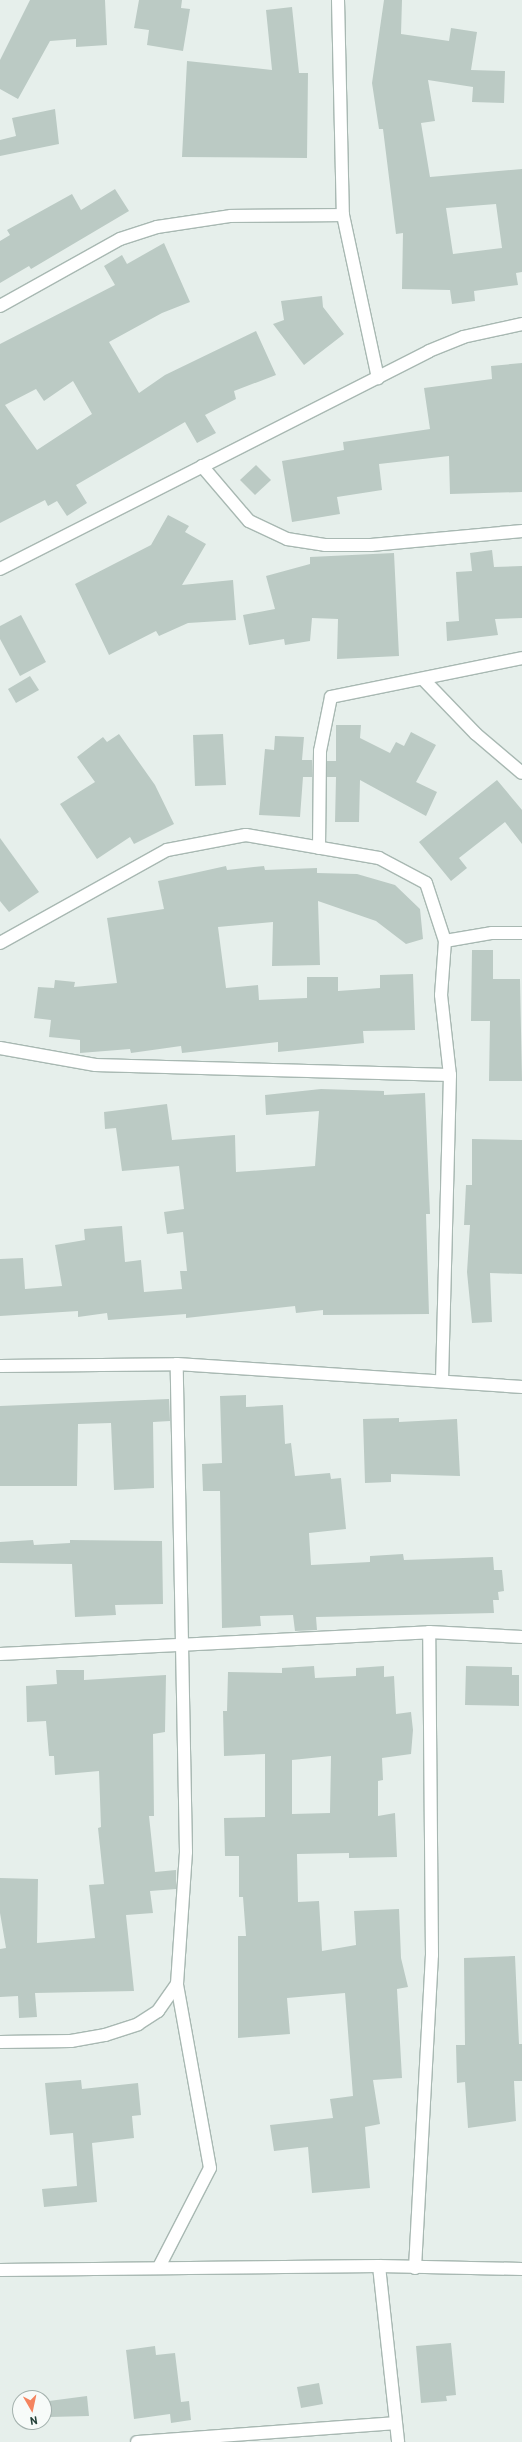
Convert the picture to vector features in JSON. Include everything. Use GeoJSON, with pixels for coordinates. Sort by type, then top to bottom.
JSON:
{"type":"FeatureCollection","features":[{"type":"Feature","properties":{"kind":"street"},"geometry":{"type":"LineString","coordinates":[[338,0],[343,215],[378,378]]}},
{"type":"Feature","properties":{"kind":"street"},"geometry":{"type":"LineString","coordinates":[[0,306],[120,239],[157,227],[231,216],[343,215]]}},
{"type":"Feature","properties":{"kind":"street"},"geometry":{"type":"LineString","coordinates":[[0,569],[202,466],[463,337],[522,324]]}},
{"type":"Feature","properties":{"kind":"street"},"geometry":{"type":"LineString","coordinates":[[202,466],[249,521],[287,539],[325,545],[371,545],[522,532]]}},
{"type":"Feature","properties":{"kind":"street"},"geometry":{"type":"LineString","coordinates":[[319,848],[320,751],[331,697],[522,658]]}},
{"type":"Feature","properties":{"kind":"street"},"geometry":{"type":"LineString","coordinates":[[423,679],[476,734],[522,773]]}},
{"type":"Feature","properties":{"kind":"street"},"geometry":{"type":"LineString","coordinates":[[0,943],[167,850],[246,835],[380,858],[426,883],[445,941],[441,995],[450,1075],[442,1380]]}},
{"type":"Feature","properties":{"kind":"street"},"geometry":{"type":"LineString","coordinates":[[445,941],[492,933],[522,933]]}},
{"type":"Feature","properties":{"kind":"street"},"geometry":{"type":"LineString","coordinates":[[0,1048],[95,1065],[450,1075]]}},
{"type":"Feature","properties":{"kind":"street"},"geometry":{"type":"LineString","coordinates":[[159,2267],[210,2168],[177,1984],[186,1852],[177,1364]]}},
{"type":"Feature","properties":{"kind":"street"},"geometry":{"type":"LineString","coordinates":[[0,1366],[177,1364],[442,1380],[522,1387]]}},
{"type":"Feature","properties":{"kind":"street"},"geometry":{"type":"LineString","coordinates":[[415,2268],[432,1955],[429,1632]]}},
{"type":"Feature","properties":{"kind":"street"},"geometry":{"type":"LineString","coordinates":[[0,1654],[183,1646],[429,1632],[522,1637]]}},
{"type":"Feature","properties":{"kind":"street"},"geometry":{"type":"LineString","coordinates":[[0,2042],[71,2041],[105,2035],[138,2024],[158,2011],[177,1984]]}},
{"type":"Feature","properties":{"kind":"street"},"geometry":{"type":"LineString","coordinates":[[379,2266],[394,2423],[398,2442]]}},
{"type":"Feature","properties":{"kind":"street"},"geometry":{"type":"LineString","coordinates":[[0,2270],[159,2267],[379,2266],[522,2270]]}},
{"type":"Feature","properties":{"kind":"street"},"geometry":{"type":"LineString","coordinates":[[137,2442],[394,2423]]}},
{"type":"Feature","properties":{"kind":"building"},"geometry":{"type":"Polygon","coordinates":[[[30,0],[105,0],[107,45],[76,47],[76,39],[50,41],[18,99],[0,89],[0,60],[30,0]]]}},
{"type":"Feature","properties":{"kind":"building"},"geometry":{"type":"Polygon","coordinates":[[[139,0],[182,0],[181,8],[190,9],[183,51],[147,45],[149,30],[134,28],[139,0]]]}},
{"type":"Feature","properties":{"kind":"building"},"geometry":{"type":"Polygon","coordinates":[[[384,0],[402,0],[401,34],[449,41],[451,28],[477,32],[471,70],[505,71],[504,103],[472,102],[473,87],[428,80],[435,121],[421,123],[430,177],[522,169],[522,272],[516,273],[518,285],[474,291],[475,301],[452,304],[450,290],[402,289],[403,233],[396,234],[383,129],[379,129],[372,83],[384,0]],[[496,204],[446,208],[453,254],[502,248],[496,204]]]}},
{"type":"Feature","properties":{"kind":"building"},"geometry":{"type":"Polygon","coordinates":[[[292,7],[299,73],[308,73],[307,158],[182,157],[187,61],[272,70],[266,10],[292,7]]]}},
{"type":"Feature","properties":{"kind":"building"},"geometry":{"type":"Polygon","coordinates":[[[55,109],[59,144],[0,156],[0,140],[16,136],[12,118],[55,109]]]}},
{"type":"Feature","properties":{"kind":"building"},"geometry":{"type":"Polygon","coordinates":[[[115,189],[129,211],[31,269],[29,266],[0,283],[0,241],[10,235],[7,230],[72,194],[81,210],[115,189]]]}},
{"type":"Feature","properties":{"kind":"building"},"geometry":{"type":"Polygon","coordinates":[[[164,243],[190,302],[162,313],[109,342],[139,393],[165,375],[256,331],[276,375],[234,391],[236,399],[205,415],[216,433],[197,443],[185,422],[76,485],[87,503],[67,516],[57,501],[48,506],[45,500],[0,523],[0,344],[115,285],[104,266],[122,255],[127,264],[164,243]],[[73,381],[44,401],[36,389],[5,405],[37,450],[92,414],[73,381]]]}},
{"type":"Feature","properties":{"kind":"building"},"geometry":{"type":"Polygon","coordinates":[[[322,296],[323,307],[344,334],[304,365],[273,324],[284,320],[281,301],[322,296]]]}},
{"type":"Feature","properties":{"kind":"building"},"geometry":{"type":"Polygon","coordinates":[[[522,363],[522,492],[450,494],[449,456],[379,464],[382,490],[337,497],[340,514],[292,522],[282,461],[344,450],[343,442],[430,429],[424,388],[492,379],[491,366],[522,363]]]}},
{"type":"Feature","properties":{"kind":"building"},"geometry":{"type":"Polygon","coordinates":[[[256,465],[271,480],[255,495],[240,480],[256,465]]]}},
{"type":"Feature","properties":{"kind":"building"},"geometry":{"type":"Polygon","coordinates":[[[168,515],[189,526],[185,532],[206,544],[182,585],[233,580],[236,620],[188,623],[159,636],[156,631],[109,655],[75,584],[151,545],[168,515]]]}},
{"type":"Feature","properties":{"kind":"building"},"geometry":{"type":"Polygon","coordinates":[[[492,550],[494,567],[522,566],[522,618],[495,619],[498,635],[447,641],[446,622],[459,621],[456,572],[472,571],[470,553],[492,550]]]}},
{"type":"Feature","properties":{"kind":"building"},"geometry":{"type":"Polygon","coordinates":[[[394,553],[399,656],[337,659],[338,619],[312,618],[310,641],[285,645],[284,639],[249,645],[243,615],[275,609],[266,576],[310,564],[310,557],[394,553]]]}},
{"type":"Feature","properties":{"kind":"building"},"geometry":{"type":"Polygon","coordinates":[[[21,615],[46,662],[20,676],[0,639],[0,626],[21,615]]]}},
{"type":"Feature","properties":{"kind":"building"},"geometry":{"type":"Polygon","coordinates":[[[30,676],[39,690],[16,703],[8,689],[30,676]]]}},
{"type":"Feature","properties":{"kind":"building"},"geometry":{"type":"Polygon","coordinates":[[[336,725],[361,725],[360,738],[390,753],[396,742],[404,746],[411,732],[436,745],[416,782],[437,792],[426,816],[360,780],[359,822],[335,822],[336,777],[327,777],[327,761],[336,761],[336,725]]]}},
{"type":"Feature","properties":{"kind":"building"},"geometry":{"type":"Polygon","coordinates":[[[119,734],[155,785],[174,824],[134,844],[130,837],[97,859],[60,804],[95,782],[77,757],[103,737],[107,742],[119,734]]]}},
{"type":"Feature","properties":{"kind":"building"},"geometry":{"type":"Polygon","coordinates":[[[223,734],[226,785],[195,786],[193,735],[223,734]]]}},
{"type":"Feature","properties":{"kind":"building"},"geometry":{"type":"Polygon","coordinates":[[[275,736],[304,737],[302,760],[312,760],[312,777],[303,777],[300,817],[259,815],[265,749],[274,750],[275,736]]]}},
{"type":"Feature","properties":{"kind":"building"},"geometry":{"type":"Polygon","coordinates":[[[497,780],[522,810],[522,844],[505,822],[459,858],[467,868],[451,881],[419,842],[497,780]]]}},
{"type":"Feature","properties":{"kind":"building"},"geometry":{"type":"Polygon","coordinates":[[[0,838],[39,892],[9,912],[0,901],[0,838]]]}},
{"type":"Feature","properties":{"kind":"building"},"geometry":{"type":"Polygon","coordinates":[[[226,866],[227,870],[264,866],[265,870],[317,868],[317,873],[357,874],[395,885],[420,909],[423,939],[406,944],[376,921],[318,901],[320,965],[272,966],[273,922],[218,927],[226,988],[258,985],[259,1000],[307,998],[307,977],[338,977],[338,991],[380,988],[380,975],[413,974],[415,1030],[363,1031],[364,1043],[278,1052],[278,1042],[182,1053],[181,1046],[131,1053],[130,1049],[80,1053],[80,1040],[49,1037],[51,1020],[34,1018],[38,987],[54,988],[55,980],[75,982],[74,987],[117,983],[107,918],[164,909],[158,881],[226,866]]]}},
{"type":"Feature","properties":{"kind":"building"},"geometry":{"type":"Polygon","coordinates":[[[472,950],[493,950],[493,979],[520,979],[522,1081],[489,1081],[490,1021],[471,1021],[472,950]]]}},
{"type":"Feature","properties":{"kind":"building"},"geometry":{"type":"Polygon","coordinates":[[[321,1089],[384,1091],[384,1095],[425,1093],[430,1214],[426,1214],[429,1314],[323,1315],[323,1310],[296,1313],[295,1306],[186,1318],[186,1314],[108,1320],[107,1313],[78,1317],[78,1311],[0,1316],[0,1259],[23,1258],[25,1289],[62,1286],[55,1245],[85,1240],[84,1229],[122,1226],[125,1262],[141,1260],[144,1292],[182,1289],[180,1271],[187,1271],[183,1232],[167,1234],[164,1212],[184,1209],[179,1166],[122,1171],[116,1128],[105,1129],[104,1112],[167,1104],[172,1140],[235,1135],[236,1172],[315,1166],[319,1111],[266,1115],[265,1095],[321,1089]]]}},
{"type":"Feature","properties":{"kind":"building"},"geometry":{"type":"Polygon","coordinates":[[[472,1139],[522,1140],[522,1274],[490,1273],[492,1322],[472,1323],[467,1272],[470,1225],[464,1225],[466,1185],[472,1185],[472,1139]]]}},
{"type":"Feature","properties":{"kind":"building"},"geometry":{"type":"Polygon","coordinates":[[[246,1395],[246,1407],[283,1405],[285,1444],[291,1443],[295,1476],[330,1473],[331,1479],[341,1478],[346,1529],[309,1533],[311,1565],[370,1562],[370,1556],[403,1554],[404,1560],[493,1557],[494,1570],[502,1570],[504,1591],[498,1592],[499,1600],[493,1600],[494,1613],[316,1617],[317,1630],[295,1631],[293,1615],[260,1616],[261,1626],[222,1628],[220,1491],[203,1491],[202,1464],[222,1463],[220,1396],[246,1395]]]}},
{"type":"Feature","properties":{"kind":"building"},"geometry":{"type":"Polygon","coordinates":[[[169,1399],[170,1421],[153,1422],[154,1488],[114,1490],[111,1423],[78,1424],[77,1486],[0,1486],[0,1406],[169,1399]]]}},
{"type":"Feature","properties":{"kind":"building"},"geometry":{"type":"Polygon","coordinates":[[[399,1418],[399,1422],[457,1419],[460,1476],[391,1474],[391,1482],[365,1483],[363,1419],[399,1418]]]}},
{"type":"Feature","properties":{"kind":"building"},"geometry":{"type":"Polygon","coordinates":[[[33,1540],[34,1545],[70,1543],[70,1540],[162,1541],[163,1604],[115,1605],[116,1615],[75,1617],[72,1564],[0,1563],[0,1542],[33,1540]]]}},
{"type":"Feature","properties":{"kind":"building"},"geometry":{"type":"Polygon","coordinates":[[[314,1666],[315,1678],[356,1676],[356,1668],[384,1666],[384,1677],[394,1676],[396,1714],[411,1712],[413,1730],[411,1754],[382,1758],[383,1780],[378,1781],[378,1816],[395,1813],[397,1857],[349,1858],[349,1853],[297,1854],[298,1902],[319,1901],[322,1951],[356,1945],[354,1911],[399,1909],[401,1958],[408,1987],[397,1989],[402,2078],[373,2080],[380,2124],[365,2127],[370,2188],[312,2193],[308,2147],[274,2151],[270,2125],[333,2118],[330,2099],[353,2096],[345,1993],[287,1998],[290,2034],[238,2038],[238,1936],[246,1936],[243,1897],[239,1897],[239,1856],[225,1856],[224,1818],[265,1817],[265,1754],[224,1756],[223,1711],[227,1711],[228,1672],[282,1673],[282,1668],[314,1666]],[[331,1756],[292,1760],[292,1814],[330,1813],[331,1756]]]}},
{"type":"Feature","properties":{"kind":"building"},"geometry":{"type":"Polygon","coordinates":[[[466,1666],[512,1667],[512,1675],[519,1675],[519,1706],[465,1705],[466,1666]]]}},
{"type":"Feature","properties":{"kind":"building"},"geometry":{"type":"Polygon","coordinates":[[[56,1670],[84,1670],[84,1680],[166,1675],[165,1732],[153,1734],[154,1816],[149,1816],[155,1872],[176,1870],[176,1889],[150,1891],[153,1913],[126,1915],[134,1991],[35,1993],[37,2017],[19,2018],[18,1996],[0,1997],[0,1949],[6,1948],[0,1913],[0,1878],[38,1879],[37,1943],[95,1938],[89,1885],[104,1884],[98,1828],[101,1827],[99,1771],[55,1775],[54,1756],[49,1756],[46,1721],[27,1722],[26,1686],[57,1684],[56,1670]]]}},
{"type":"Feature","properties":{"kind":"building"},"geometry":{"type":"Polygon","coordinates":[[[515,1956],[519,2044],[522,2044],[522,2081],[514,2081],[516,2121],[468,2128],[465,2082],[457,2083],[456,2045],[465,2045],[464,1958],[515,1956]]]}},
{"type":"Feature","properties":{"kind":"building"},"geometry":{"type":"Polygon","coordinates":[[[81,2080],[82,2089],[138,2083],[141,2115],[132,2116],[134,2138],[92,2143],[97,2202],[44,2207],[42,2189],[77,2186],[73,2133],[50,2135],[45,2083],[81,2080]]]}},
{"type":"Feature","properties":{"kind":"building"},"geometry":{"type":"Polygon","coordinates":[[[451,2343],[456,2395],[446,2396],[447,2401],[421,2403],[416,2346],[451,2343]]]}},
{"type":"Feature","properties":{"kind":"building"},"geometry":{"type":"Polygon","coordinates":[[[155,2346],[156,2355],[175,2353],[181,2402],[189,2401],[191,2420],[171,2423],[170,2414],[134,2419],[126,2350],[155,2346]]]}},
{"type":"Feature","properties":{"kind":"building"},"geometry":{"type":"Polygon","coordinates":[[[319,2383],[323,2404],[301,2408],[297,2387],[319,2383]]]}},
{"type":"Feature","properties":{"kind":"building"},"geometry":{"type":"Polygon","coordinates":[[[87,2396],[89,2416],[52,2417],[52,2401],[87,2396]]]}}]}
